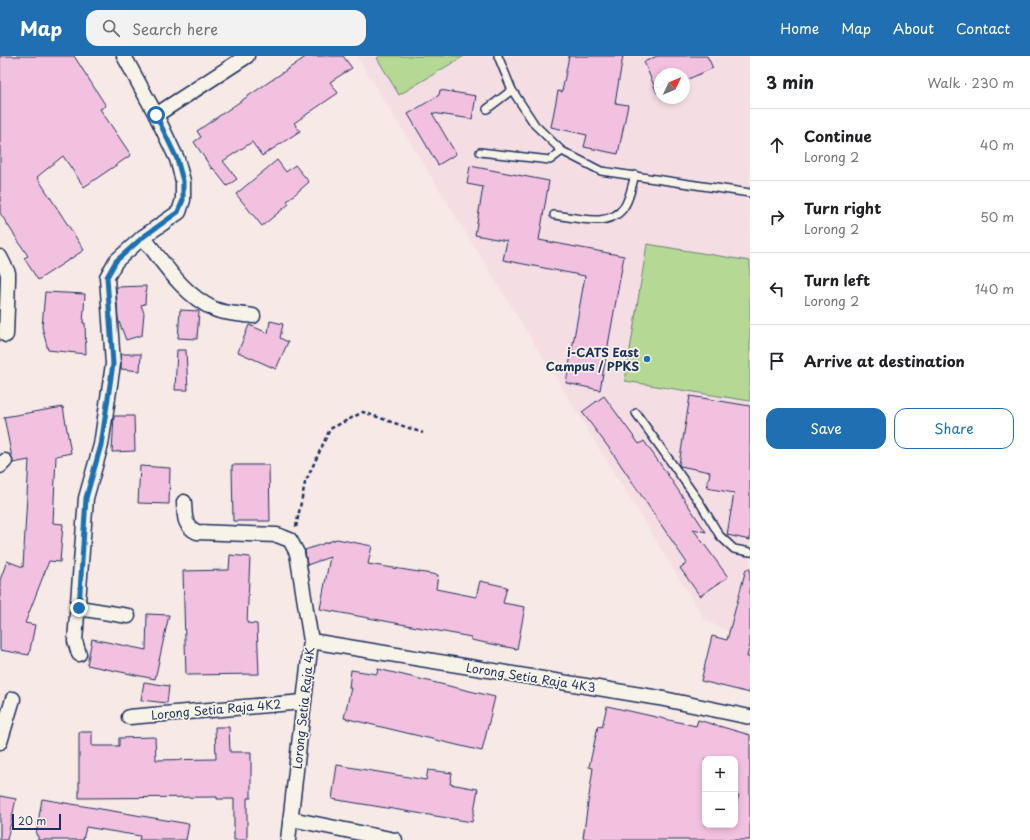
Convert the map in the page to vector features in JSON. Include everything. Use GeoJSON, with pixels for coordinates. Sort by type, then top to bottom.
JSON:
{"type":"FeatureCollection","features":[{"type":"Feature","properties":{"kind":"street"},"geometry":{"type":"LineString","coordinates":[[79,654],[75,641],[79,608],[86,498],[101,445],[113,364],[107,277],[116,261],[143,237],[178,212],[183,200],[183,181],[177,159],[156,115],[124,56]]}},
{"type":"Feature","properties":{"kind":"street"},"geometry":{"type":"LineString","coordinates":[[156,115],[247,56]]}},
{"type":"Feature","properties":{"kind":"street"},"geometry":{"type":"LineString","coordinates":[[143,237],[177,282],[194,296],[214,310],[253,316]]}},
{"type":"Feature","properties":{"kind":"street"},"geometry":{"type":"LineString","coordinates":[[0,257],[8,273],[6,335]]}},
{"type":"Feature","properties":{"kind":"street"},"geometry":{"type":"LineString","coordinates":[[184,502],[185,521],[189,528],[196,532],[277,534],[290,540],[297,553]]}},
{"type":"Feature","properties":{"kind":"street","name":"Lorong Setia Raja 4K"},"geometry":{"type":"LineString","coordinates":[[288,840],[310,641],[297,553]]}},
{"type":"Feature","properties":{"kind":"street"},"geometry":{"type":"LineString","coordinates":[[79,608],[128,616]]}},
{"type":"Feature","properties":{"kind":"street","name":"Lorong Setia Raja 4K3"},"geometry":{"type":"LineString","coordinates":[[310,641],[659,698],[750,717]]}},
{"type":"Feature","properties":{"kind":"street"},"geometry":{"type":"LineString","coordinates":[[0,742],[13,699]]}},
{"type":"Feature","properties":{"kind":"street","name":"Lorong Setia Raja 4K2"},"geometry":{"type":"LineString","coordinates":[[129,717],[303,702]]}},
{"type":"Feature","properties":{"kind":"street"},"geometry":{"type":"LineString","coordinates":[[291,819],[395,840]]}},
{"type":"Feature","properties":{"kind":"lane"},"geometry":{"type":"LineString","coordinates":[[498,56],[512,90],[535,125],[562,151],[601,171],[750,193]]}},
{"type":"Feature","properties":{"kind":"lane"},"geometry":{"type":"LineString","coordinates":[[487,109],[512,90]]}},
{"type":"Feature","properties":{"kind":"lane"},"geometry":{"type":"LineString","coordinates":[[480,152],[550,160],[562,151]]}},
{"type":"Feature","properties":{"kind":"lane"},"geometry":{"type":"LineString","coordinates":[[554,215],[599,220],[613,218],[624,207],[635,175]]}},
{"type":"Feature","properties":{"kind":"lane"},"geometry":{"type":"LineString","coordinates":[[636,413],[700,504],[720,536],[734,549],[750,552]]}},
{"type":"Feature","properties":{"kind":"path"},"geometry":{"type":"LineString","coordinates":[[297,553],[295,532],[306,483],[330,429],[363,412],[423,433]]}},
{"type":"Feature","properties":{"kind":"shaded area","name":"i-CATS East Campus / PPKS"},"geometry":{"type":"Polygon","coordinates":[[[357,56],[750,56],[750,642],[705,620],[357,56]]]}},
{"type":"Feature","properties":{"kind":"green space"},"geometry":{"type":"Polygon","coordinates":[[[380,56],[464,56],[399,95],[377,58],[380,56]]]}},
{"type":"Feature","properties":{"kind":"green space"},"geometry":{"type":"Polygon","coordinates":[[[647,244],[750,261],[750,401],[625,381],[647,244]]]}},
{"type":"Feature","properties":{"kind":"building"},"geometry":{"type":"Polygon","coordinates":[[[0,56],[74,56],[106,106],[100,109],[131,155],[84,187],[63,156],[37,177],[84,250],[38,280],[24,258],[28,256],[0,213],[0,56]]]}},
{"type":"Feature","properties":{"kind":"building"},"geometry":{"type":"Polygon","coordinates":[[[307,56],[343,56],[352,68],[330,82],[338,93],[294,123],[300,131],[262,156],[252,142],[223,161],[237,179],[227,186],[213,168],[212,169],[194,142],[201,137],[197,131],[307,56]]]}},
{"type":"Feature","properties":{"kind":"building"},"geometry":{"type":"Polygon","coordinates":[[[569,56],[623,56],[615,103],[628,105],[618,154],[584,147],[587,135],[551,127],[558,91],[562,92],[569,56]]]}},
{"type":"Feature","properties":{"kind":"building"},"geometry":{"type":"Polygon","coordinates":[[[657,56],[707,56],[713,68],[690,78],[690,68],[654,68],[654,86],[644,62],[657,56]]]}},
{"type":"Feature","properties":{"kind":"building"},"geometry":{"type":"Polygon","coordinates":[[[440,90],[476,96],[472,119],[432,113],[456,154],[438,165],[408,114],[439,95],[440,90]]]}},
{"type":"Feature","properties":{"kind":"building"},"geometry":{"type":"Polygon","coordinates":[[[277,160],[286,172],[295,165],[309,182],[287,201],[289,204],[262,226],[236,194],[277,160]]]}},
{"type":"Feature","properties":{"kind":"building"},"geometry":{"type":"Polygon","coordinates":[[[470,166],[549,181],[539,240],[624,256],[600,390],[566,383],[585,276],[503,260],[507,241],[475,235],[483,187],[467,184],[470,166]]]}},
{"type":"Feature","properties":{"kind":"building"},"geometry":{"type":"Polygon","coordinates":[[[146,286],[145,304],[141,305],[144,313],[142,335],[126,340],[118,319],[116,287],[146,286]]]}},
{"type":"Feature","properties":{"kind":"building"},"geometry":{"type":"Polygon","coordinates":[[[45,292],[85,294],[83,323],[85,323],[86,354],[48,350],[42,327],[45,292]]]}},
{"type":"Feature","properties":{"kind":"building"},"geometry":{"type":"Polygon","coordinates":[[[180,310],[199,311],[197,339],[178,338],[180,310]]]}},
{"type":"Feature","properties":{"kind":"building"},"geometry":{"type":"Polygon","coordinates":[[[270,321],[283,324],[280,338],[288,342],[276,369],[238,352],[249,325],[268,333],[270,321]]]}},
{"type":"Feature","properties":{"kind":"building"},"geometry":{"type":"Polygon","coordinates":[[[177,350],[186,350],[188,390],[175,390],[177,350]]]}},
{"type":"Feature","properties":{"kind":"building"},"geometry":{"type":"Polygon","coordinates":[[[121,354],[141,354],[140,371],[121,369],[121,354]]]}},
{"type":"Feature","properties":{"kind":"building"},"geometry":{"type":"Polygon","coordinates":[[[604,396],[639,444],[644,441],[670,478],[706,532],[693,529],[728,577],[700,596],[680,568],[687,563],[612,452],[582,412],[604,396]]]}},
{"type":"Feature","properties":{"kind":"building"},"geometry":{"type":"Polygon","coordinates":[[[690,396],[750,406],[750,540],[727,535],[734,493],[707,488],[710,472],[680,466],[679,464],[690,396]]]}},
{"type":"Feature","properties":{"kind":"building"},"geometry":{"type":"Polygon","coordinates":[[[63,407],[71,453],[56,456],[53,523],[63,524],[60,562],[49,561],[25,623],[35,625],[29,655],[0,650],[0,580],[7,561],[23,567],[29,460],[13,463],[4,417],[63,407]]]}},
{"type":"Feature","properties":{"kind":"building"},"geometry":{"type":"Polygon","coordinates":[[[114,416],[134,416],[135,451],[112,452],[114,416]]]}},
{"type":"Feature","properties":{"kind":"building"},"geometry":{"type":"Polygon","coordinates":[[[232,465],[269,465],[270,521],[233,521],[232,465]]]}},
{"type":"Feature","properties":{"kind":"building"},"geometry":{"type":"Polygon","coordinates":[[[140,466],[170,468],[169,504],[138,503],[140,466]]]}},
{"type":"Feature","properties":{"kind":"building"},"geometry":{"type":"Polygon","coordinates":[[[337,539],[372,546],[368,564],[438,575],[436,589],[476,597],[480,581],[507,587],[503,603],[525,607],[517,649],[471,640],[471,637],[320,609],[330,557],[307,565],[305,550],[337,539]]]}},
{"type":"Feature","properties":{"kind":"building"},"geometry":{"type":"Polygon","coordinates":[[[230,555],[250,557],[247,623],[257,624],[259,674],[186,675],[183,571],[229,570],[230,555]]]}},
{"type":"Feature","properties":{"kind":"building"},"geometry":{"type":"Polygon","coordinates":[[[746,569],[750,569],[750,644],[747,657],[750,657],[750,693],[701,681],[712,636],[727,640],[746,569]]]}},
{"type":"Feature","properties":{"kind":"building"},"geometry":{"type":"Polygon","coordinates":[[[147,614],[169,615],[155,679],[87,665],[92,639],[146,650],[147,614]]]}},
{"type":"Feature","properties":{"kind":"building"},"geometry":{"type":"Polygon","coordinates":[[[378,669],[495,697],[482,751],[344,718],[351,688],[349,688],[351,670],[377,674],[378,669]]]}},
{"type":"Feature","properties":{"kind":"building"},"geometry":{"type":"Polygon","coordinates":[[[144,682],[169,686],[167,703],[141,700],[144,682]]]}},
{"type":"Feature","properties":{"kind":"building"},"geometry":{"type":"Polygon","coordinates":[[[607,706],[696,726],[698,720],[750,735],[750,840],[597,840],[583,838],[593,768],[589,767],[598,726],[602,727],[607,706]]]}},
{"type":"Feature","properties":{"kind":"building"},"geometry":{"type":"Polygon","coordinates":[[[215,727],[229,727],[230,752],[251,752],[251,798],[247,798],[247,840],[234,840],[234,799],[217,799],[217,797],[79,798],[79,732],[92,732],[92,746],[119,746],[119,738],[155,737],[156,760],[216,759],[215,727]]]}},
{"type":"Feature","properties":{"kind":"building"},"geometry":{"type":"Polygon","coordinates":[[[337,765],[426,780],[428,770],[452,773],[450,784],[478,789],[472,822],[332,799],[337,765]]]}},
{"type":"Feature","properties":{"kind":"building"},"geometry":{"type":"Polygon","coordinates":[[[0,796],[16,799],[7,840],[0,840],[0,796]]]}},
{"type":"Feature","properties":{"kind":"building"},"geometry":{"type":"Polygon","coordinates":[[[42,799],[189,824],[186,840],[139,840],[140,836],[86,827],[83,840],[38,840],[38,836],[36,835],[42,799]]]}},
{"type":"Feature","properties":{"kind":"place","name":"i-CATS East Campus / PPKS"},"geometry":{"type":"Point","coordinates":[647,359]}},
{"type":"Feature","properties":{"kind":"route"},"geometry":{"type":"LineString","coordinates":[[79,608],[86,498],[101,445],[113,364],[107,277],[116,261],[143,237],[178,212],[183,200],[183,181],[177,159],[156,115]]}}]}
